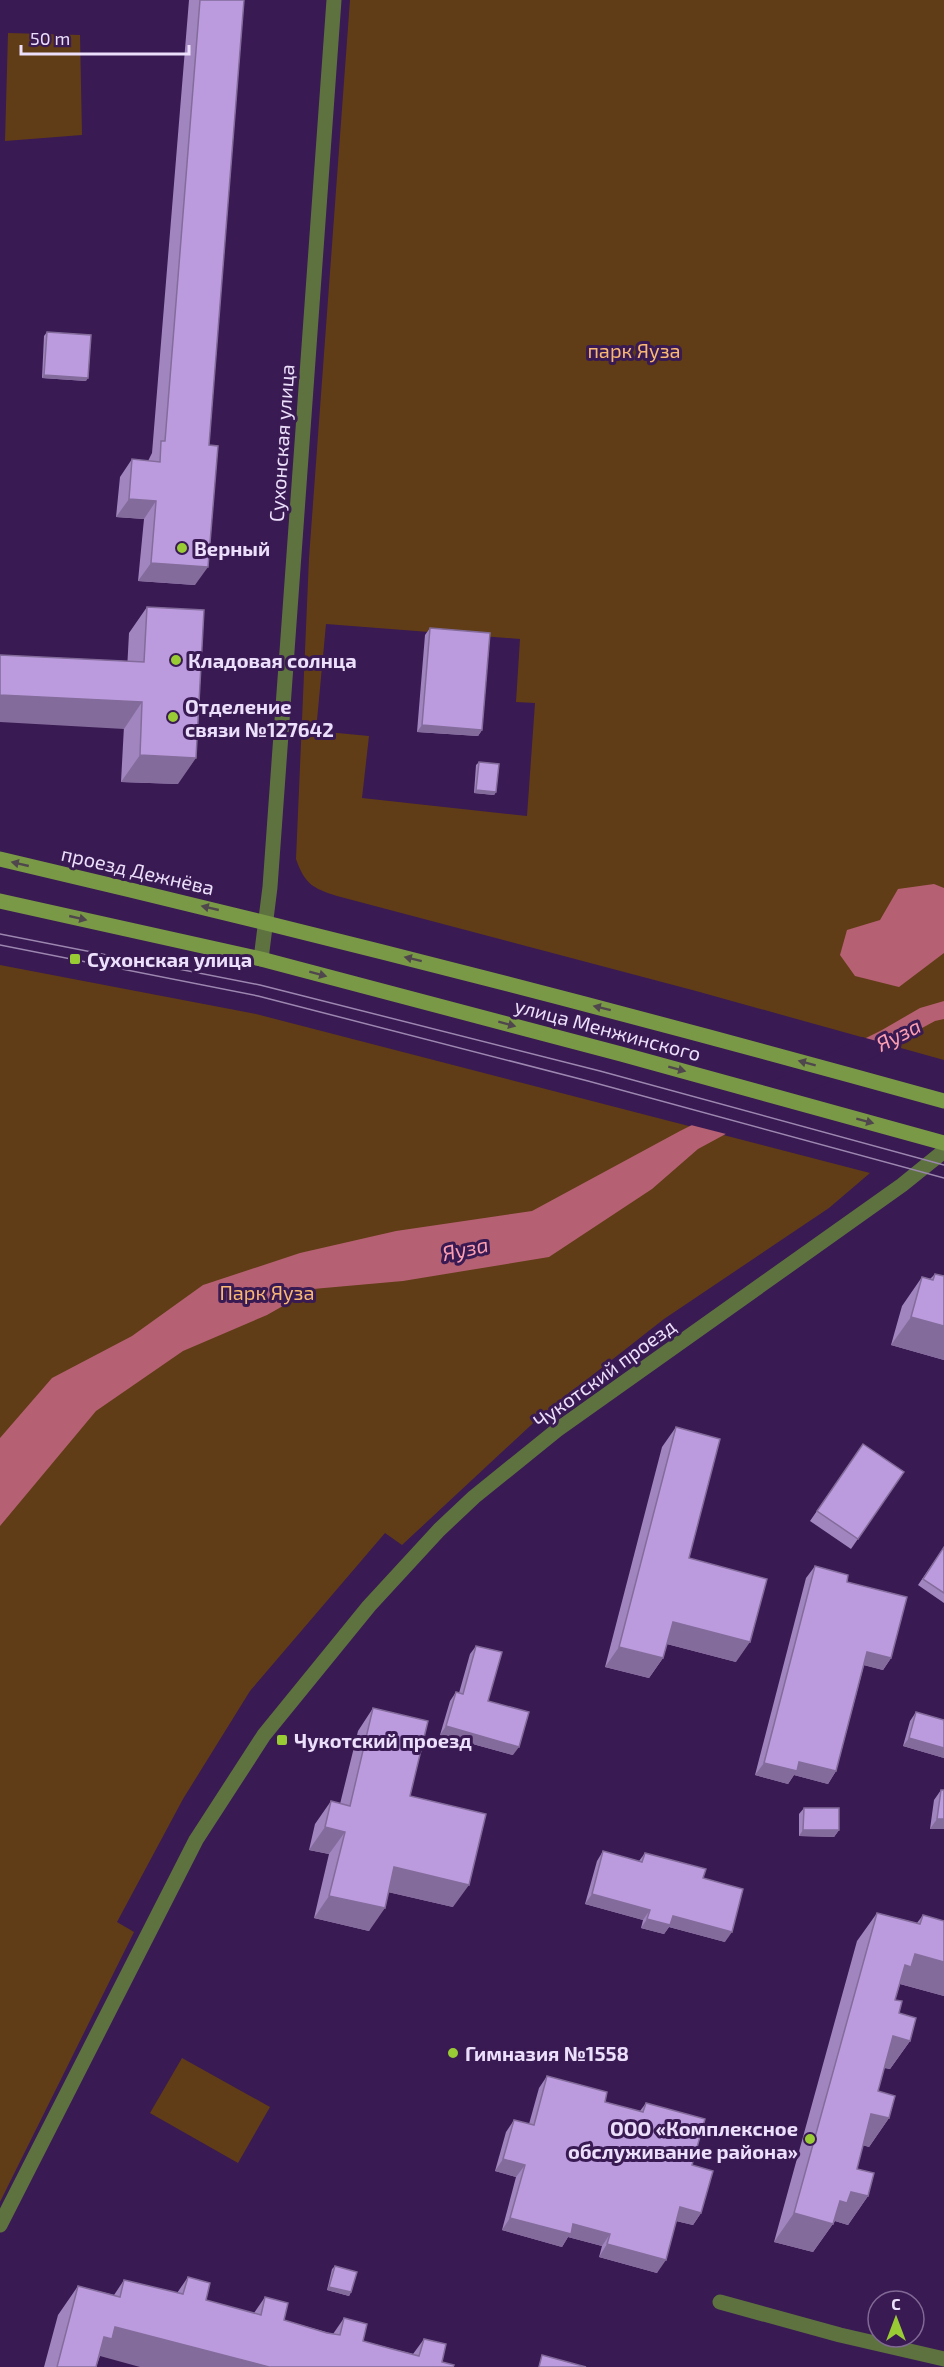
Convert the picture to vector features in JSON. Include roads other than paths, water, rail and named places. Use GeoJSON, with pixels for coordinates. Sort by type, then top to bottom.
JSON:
{"type":"FeatureCollection","features":[{"type":"Feature","properties":{"kind":"main road","name":"проезд Дежнёва"},"geometry":{"type":"LineString","coordinates":[[0,859],[267,922]]}},
{"type":"Feature","properties":{"kind":"main road"},"geometry":{"type":"LineString","coordinates":[[0,901],[261,959]]}},
{"type":"Feature","properties":{"kind":"main road","name":"улица Менжинского"},"geometry":{"type":"LineString","coordinates":[[267,922],[658,1022],[944,1101]]}},
{"type":"Feature","properties":{"kind":"main road","name":"улица Менжинского"},"geometry":{"type":"LineString","coordinates":[[261,959],[621,1054],[944,1143]]}},
{"type":"Feature","properties":{"kind":"street","name":"Сухонская улица"},"geometry":{"type":"LineString","coordinates":[[261,959],[267,922],[334,0]]}},
{"type":"Feature","properties":{"kind":"street","name":"Чукотский проезд"},"geometry":{"type":"LineString","coordinates":[[0,2225],[196,1840],[264,1735],[369,1606],[453,1517],[557,1430],[902,1185],[944,1150]]}},
{"type":"Feature","properties":{"kind":"street"},"geometry":{"type":"LineString","coordinates":[[720,2302],[840,2335],[944,2359]]}},
{"type":"Feature","properties":{"kind":"water"},"geometry":{"type":"Polygon","coordinates":[[[934,884],[944,888],[944,953],[899,987],[855,976],[840,955],[847,930],[880,920],[898,889],[934,884]]]}},
{"type":"Feature","properties":{"kind":"water","name":"Яуза"},"geometry":{"type":"Polygon","coordinates":[[[944,1001],[944,1019],[935,1021],[698,1149],[652,1189],[549,1257],[403,1281],[313,1289],[267,1315],[183,1351],[96,1411],[0,1526],[0,1438],[52,1378],[132,1336],[203,1285],[300,1253],[396,1231],[532,1211],[680,1131],[882,1030],[920,1008],[944,1001]]]}},
{"type":"Feature","properties":{"kind":"tram line"},"geometry":{"type":"LineString","coordinates":[[0,934],[260,985],[600,1071],[944,1165]]}},
{"type":"Feature","properties":{"kind":"tram line"},"geometry":{"type":"LineString","coordinates":[[0,945],[258,996],[588,1081],[944,1178]]}},
{"type":"Feature","properties":{"kind":"place","name":"Верный"},"geometry":{"type":"Point","coordinates":[182,548]}},
{"type":"Feature","properties":{"kind":"place","name":"Кладовая солнца"},"geometry":{"type":"Point","coordinates":[176,660]}},
{"type":"Feature","properties":{"kind":"place","name":"Отделение связи №127642"},"geometry":{"type":"Point","coordinates":[173,717]}},
{"type":"Feature","properties":{"kind":"place","name":"Сухонская улица"},"geometry":{"type":"Point","coordinates":[75,959]}},
{"type":"Feature","properties":{"kind":"place","name":"Чукотский проезд"},"geometry":{"type":"Point","coordinates":[282,1740]}},
{"type":"Feature","properties":{"kind":"place","name":"Гимназия №1558"},"geometry":{"type":"Point","coordinates":[453,2053]}},
{"type":"Feature","properties":{"kind":"place","name":"ООО «Комплексное обслуживание района»"},"geometry":{"type":"Point","coordinates":[810,2139]}},
{"type":"Feature","properties":{"kind":"park label","name":"парк Яуза"},"geometry":{"type":"Point","coordinates":[634,350]}},
{"type":"Feature","properties":{"kind":"park label","name":"Парк Яуза"},"geometry":{"type":"Point","coordinates":[267,1292]}}]}
